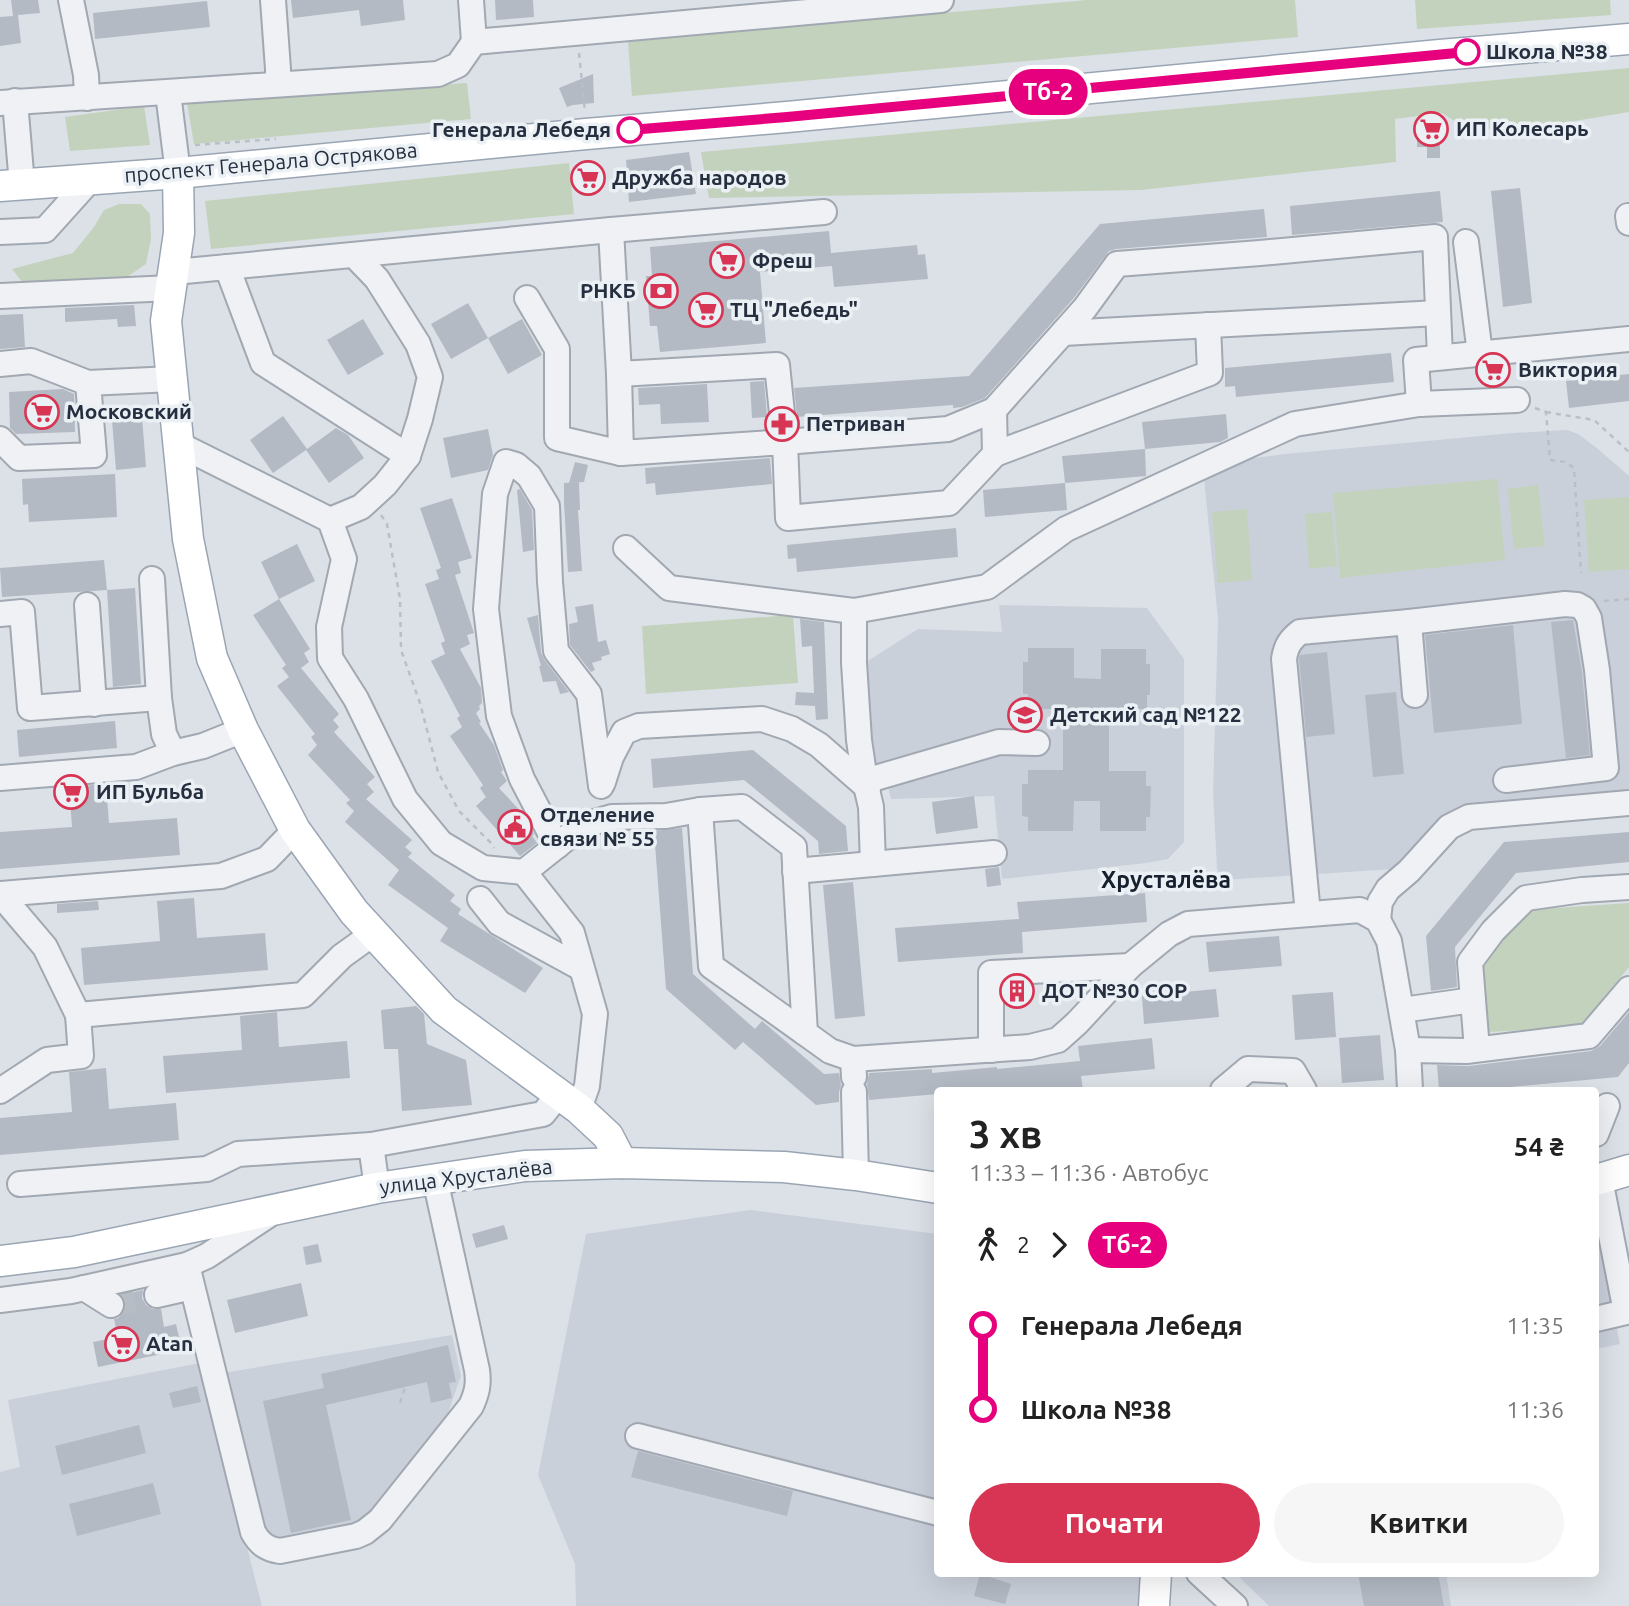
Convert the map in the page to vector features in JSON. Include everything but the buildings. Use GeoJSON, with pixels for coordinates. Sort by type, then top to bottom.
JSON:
{"type":"FeatureCollection","features":[{"type":"Feature","properties":{"kind":"main road","name":"проспект Генерала Острякова"},"geometry":{"type":"LineString","coordinates":[[11,186],[178,173],[1629,39]]}},
{"type":"Feature","properties":{"kind":"main road"},"geometry":{"type":"LineString","coordinates":[[178,173],[179,233],[166,321],[188,539],[212,658],[243,730],[295,830],[354,912],[444,1010],[569,1101],[608,1136],[622,1163]]}},
{"type":"Feature","properties":{"kind":"main road","name":"улица Хрусталёва"},"geometry":{"type":"LineString","coordinates":[[0,1261],[61,1255],[377,1188],[525,1166],[622,1163],[784,1167],[934,1187]]}},
{"type":"Feature","properties":{"kind":"main road"},"geometry":{"type":"LineString","coordinates":[[1599,1179],[1629,1170]]}},
{"type":"Feature","properties":{"kind":"main road"},"geometry":{"type":"LineString","coordinates":[[1154,1606],[1156,1577]]}},
{"type":"Feature","properties":{"kind":"street"},"geometry":{"type":"LineString","coordinates":[[71,0],[86,75],[86,98]]}},
{"type":"Feature","properties":{"kind":"street"},"geometry":{"type":"LineString","coordinates":[[273,0],[278,84]]}},
{"type":"Feature","properties":{"kind":"street"},"geometry":{"type":"LineString","coordinates":[[11,186],[8,102],[438,74],[458,65],[474,42],[471,0]]}},
{"type":"Feature","properties":{"kind":"street"},"geometry":{"type":"LineString","coordinates":[[474,42],[799,6],[941,0]]}},
{"type":"Feature","properties":{"kind":"street"},"geometry":{"type":"LineString","coordinates":[[168,93],[178,173]]}},
{"type":"Feature","properties":{"kind":"street"},"geometry":{"type":"LineString","coordinates":[[0,232],[45,230],[90,180]]}},
{"type":"Feature","properties":{"kind":"street"},"geometry":{"type":"LineString","coordinates":[[0,296],[173,280],[227,267],[824,212]]}},
{"type":"Feature","properties":{"kind":"street"},"geometry":{"type":"LineString","coordinates":[[611,230],[621,453]]}},
{"type":"Feature","properties":{"kind":"street"},"geometry":{"type":"LineString","coordinates":[[527,298],[557,349],[557,438],[621,453],[948,429],[994,410],[1085,308],[1117,264],[1435,237],[1440,357]]}},
{"type":"Feature","properties":{"kind":"street"},"geometry":{"type":"LineString","coordinates":[[1466,242],[1480,354]]}},
{"type":"Feature","properties":{"kind":"street"},"geometry":{"type":"LineString","coordinates":[[330,520],[361,507],[385,485],[408,456],[430,377],[418,344],[377,279],[354,255]]}},
{"type":"Feature","properties":{"kind":"street"},"geometry":{"type":"LineString","coordinates":[[227,267],[263,363],[408,456]]}},
{"type":"Feature","properties":{"kind":"street"},"geometry":{"type":"LineString","coordinates":[[1063,333],[1438,313]]}},
{"type":"Feature","properties":{"kind":"street"},"geometry":{"type":"LineString","coordinates":[[619,374],[777,365],[785,442],[788,518],[949,503],[995,454],[1210,373],[1208,325]]}},
{"type":"Feature","properties":{"kind":"street"},"geometry":{"type":"LineString","coordinates":[[1419,404],[1416,360],[1629,339]]}},
{"type":"Feature","properties":{"kind":"street"},"geometry":{"type":"LineString","coordinates":[[0,364],[32,361],[88,383],[172,379]]}},
{"type":"Feature","properties":{"kind":"street"},"geometry":{"type":"LineString","coordinates":[[0,439],[19,458],[94,455],[88,383]]}},
{"type":"Feature","properties":{"kind":"street"},"geometry":{"type":"LineString","coordinates":[[626,548],[669,588],[854,611],[987,587],[1066,529],[1295,424],[1419,404],[1517,400]]}},
{"type":"Feature","properties":{"kind":"street"},"geometry":{"type":"LineString","coordinates":[[994,410],[995,454]]}},
{"type":"Feature","properties":{"kind":"street"},"geometry":{"type":"LineString","coordinates":[[178,444],[330,520],[344,559],[329,628],[330,659],[356,699],[405,799],[442,843],[483,868],[517,871],[578,829],[612,817],[666,816],[742,807],[793,847],[805,1033]]}},
{"type":"Feature","properties":{"kind":"street"},"geometry":{"type":"LineString","coordinates":[[557,846],[522,779],[499,716],[486,609],[495,494],[506,462],[516,465],[529,476],[547,506],[556,651],[589,694],[601,786]]}},
{"type":"Feature","properties":{"kind":"street"},"geometry":{"type":"LineString","coordinates":[[152,579],[159,698],[164,734],[173,753]]}},
{"type":"Feature","properties":{"kind":"street"},"geometry":{"type":"LineString","coordinates":[[1308,914],[1284,659],[1286,647],[1300,632],[1565,604],[1584,609],[1589,618],[1597,670],[1606,768],[1506,780]]}},
{"type":"Feature","properties":{"kind":"street"},"geometry":{"type":"LineString","coordinates":[[87,605],[94,704]]}},
{"type":"Feature","properties":{"kind":"street"},"geometry":{"type":"LineString","coordinates":[[854,611],[857,714],[871,807],[873,864]]}},
{"type":"Feature","properties":{"kind":"street"},"geometry":{"type":"LineString","coordinates":[[0,614],[22,612],[30,708],[159,698]]}},
{"type":"Feature","properties":{"kind":"street"},"geometry":{"type":"LineString","coordinates":[[1409,622],[1415,695]]}},
{"type":"Feature","properties":{"kind":"street"},"geometry":{"type":"LineString","coordinates":[[588,824],[611,757],[624,732],[639,726],[762,719],[792,729],[819,745],[866,785]]}},
{"type":"Feature","properties":{"kind":"street"},"geometry":{"type":"LineString","coordinates":[[0,778],[136,767],[243,730]]}},
{"type":"Feature","properties":{"kind":"street"},"geometry":{"type":"LineString","coordinates":[[866,785],[999,743],[1037,743]]}},
{"type":"Feature","properties":{"kind":"street"},"geometry":{"type":"LineString","coordinates":[[1378,920],[1380,902],[1388,889],[1409,871],[1449,827],[1469,817],[1629,803]]}},
{"type":"Feature","properties":{"kind":"street"},"geometry":{"type":"LineString","coordinates":[[701,810],[711,966],[830,1051],[853,1076],[856,1175]]}},
{"type":"Feature","properties":{"kind":"street"},"geometry":{"type":"LineString","coordinates":[[0,894],[221,876],[267,859],[295,830]]}},
{"type":"Feature","properties":{"kind":"street"},"geometry":{"type":"LineString","coordinates":[[795,871],[994,853]]}},
{"type":"Feature","properties":{"kind":"street"},"geometry":{"type":"LineString","coordinates":[[20,1184],[206,1168],[238,1154],[371,1145],[543,1114],[569,1101],[587,1086],[595,1014],[572,933],[517,871]]}},
{"type":"Feature","properties":{"kind":"street"},"geometry":{"type":"LineString","coordinates":[[1477,1049],[1470,962],[1493,931],[1526,898],[1629,887]]}},
{"type":"Feature","properties":{"kind":"street"},"geometry":{"type":"LineString","coordinates":[[0,894],[45,947],[78,1015],[81,1056],[47,1060],[0,1091]]}},
{"type":"Feature","properties":{"kind":"street"},"geometry":{"type":"LineString","coordinates":[[480,899],[499,923],[581,968]]}},
{"type":"Feature","properties":{"kind":"street"},"geometry":{"type":"LineString","coordinates":[[853,1076],[1058,1040],[1130,966],[1169,934],[1188,924],[1360,910],[1378,920],[1389,941],[1408,1050],[1410,1087]]}},
{"type":"Feature","properties":{"kind":"street"},"geometry":{"type":"LineString","coordinates":[[78,1015],[303,995],[342,957],[374,933]]}},
{"type":"Feature","properties":{"kind":"street"},"geometry":{"type":"LineString","coordinates":[[991,1050],[991,973],[1130,966]]}},
{"type":"Feature","properties":{"kind":"street"},"geometry":{"type":"LineString","coordinates":[[1408,1050],[1466,1051],[1589,1036],[1629,989]]}},
{"type":"Feature","properties":{"kind":"street"},"geometry":{"type":"LineString","coordinates":[[1402,1010],[1473,1000]]}},
{"type":"Feature","properties":{"kind":"street"},"geometry":{"type":"LineString","coordinates":[[1227,1087],[1248,1069],[1293,1071],[1302,1087]]}},
{"type":"Feature","properties":{"kind":"street"},"geometry":{"type":"LineString","coordinates":[[371,1145],[377,1188]]}},
{"type":"Feature","properties":{"kind":"street"},"geometry":{"type":"LineString","coordinates":[[190,1276],[253,1532],[257,1539],[263,1546],[280,1551],[356,1536],[380,1520],[477,1395],[477,1370],[435,1179]]}},
{"type":"Feature","properties":{"kind":"street"},"geometry":{"type":"LineString","coordinates":[[1599,1183],[1626,1312],[1599,1318]]}},
{"type":"Feature","properties":{"kind":"street"},"geometry":{"type":"LineString","coordinates":[[158,1295],[190,1276],[207,1256],[277,1210]]}},
{"type":"Feature","properties":{"kind":"street"},"geometry":{"type":"LineString","coordinates":[[61,1255],[77,1290],[111,1305]]}},
{"type":"Feature","properties":{"kind":"street"},"geometry":{"type":"LineString","coordinates":[[0,1300],[190,1276]]}},
{"type":"Feature","properties":{"kind":"street"},"geometry":{"type":"LineString","coordinates":[[638,1436],[934,1512]]}},
{"type":"Feature","properties":{"kind":"street"},"geometry":{"type":"LineString","coordinates":[[1203,1577],[1235,1606]]}},
{"type":"Feature","properties":{"kind":"path"},"geometry":{"type":"LineString","coordinates":[[577,32],[585,113]]}},
{"type":"Feature","properties":{"kind":"path"},"geometry":{"type":"LineString","coordinates":[[1517,400],[1546,412],[1594,419],[1629,452]]}},
{"type":"Feature","properties":{"kind":"path"},"geometry":{"type":"LineString","coordinates":[[1546,412],[1550,460],[1566,462],[1574,468],[1581,573]]}},
{"type":"Feature","properties":{"kind":"path"},"geometry":{"type":"LineString","coordinates":[[370,499],[387,524],[400,599],[401,650],[420,703],[438,772],[458,811],[517,871]]}},
{"type":"Feature","properties":{"kind":"path"},"geometry":{"type":"LineString","coordinates":[[1584,609],[1600,601],[1629,599]]}},
{"type":"Feature","properties":{"kind":"path"},"geometry":{"type":"LineString","coordinates":[[400,1403],[405,1387]]}},
{"type":"Feature","properties":{"kind":"shaded area"},"geometry":{"type":"Polygon","coordinates":[[[1567,430],[1578,434],[1629,476],[1629,791],[1456,811],[1394,869],[1222,880],[1217,869],[1213,792],[1218,619],[1204,478],[1245,459],[1567,430]]]}},
{"type":"Feature","properties":{"kind":"shaded area","name":"Детский сад №122"},"geometry":{"type":"Polygon","coordinates":[[[999,605],[1147,608],[1184,659],[1184,842],[1168,859],[1002,879],[994,796],[891,799],[883,766],[870,770],[863,664],[918,629],[1002,632],[999,605]]]}},
{"type":"Feature","properties":{"kind":"shaded area"},"geometry":{"type":"Polygon","coordinates":[[[750,1210],[934,1233],[934,1577],[1145,1577],[1143,1606],[576,1606],[575,1564],[538,1475],[586,1234],[750,1210]]]}},
{"type":"Feature","properties":{"kind":"shaded area"},"geometry":{"type":"Polygon","coordinates":[[[1599,1246],[1620,1344],[1599,1348],[1599,1246]]]}},
{"type":"Feature","properties":{"kind":"shaded area"},"geometry":{"type":"Polygon","coordinates":[[[452,1335],[461,1376],[438,1441],[360,1525],[267,1541],[223,1373],[452,1335]]]}},
{"type":"Feature","properties":{"kind":"shaded area"},"geometry":{"type":"Polygon","coordinates":[[[200,1363],[262,1606],[0,1606],[0,1472],[20,1467],[8,1400],[200,1363]]]}},
{"type":"Feature","properties":{"kind":"shaded area"},"geometry":{"type":"Polygon","coordinates":[[[1239,1577],[1447,1577],[1451,1606],[1269,1606],[1239,1577]]]}},
{"type":"Feature","properties":{"kind":"green space"},"geometry":{"type":"Polygon","coordinates":[[[1087,0],[1295,0],[1298,37],[632,96],[628,41],[1087,0]]]}},
{"type":"Feature","properties":{"kind":"green space"},"geometry":{"type":"Polygon","coordinates":[[[1415,0],[1610,0],[1611,15],[1417,29],[1415,0]]]}},
{"type":"Feature","properties":{"kind":"green space"},"geometry":{"type":"Polygon","coordinates":[[[1629,68],[1629,112],[1509,132],[1461,125],[1442,113],[1395,119],[1396,162],[1141,190],[709,198],[701,152],[1629,68]]]}},
{"type":"Feature","properties":{"kind":"green space"},"geometry":{"type":"Polygon","coordinates":[[[467,83],[471,119],[194,144],[187,103],[467,83]]]}},
{"type":"Feature","properties":{"kind":"green space"},"geometry":{"type":"Polygon","coordinates":[[[144,106],[150,145],[70,151],[65,117],[144,106]]]}},
{"type":"Feature","properties":{"kind":"green space"},"geometry":{"type":"Polygon","coordinates":[[[569,163],[574,214],[211,249],[205,201],[569,163]]]}},
{"type":"Feature","properties":{"kind":"green space"},"geometry":{"type":"Polygon","coordinates":[[[119,204],[141,204],[150,214],[151,239],[146,264],[124,279],[22,282],[12,269],[73,253],[104,210],[119,204]]]}},
{"type":"Feature","properties":{"kind":"green space"},"geometry":{"type":"Polygon","coordinates":[[[1497,479],[1505,560],[1340,578],[1333,493],[1497,479]]]}},
{"type":"Feature","properties":{"kind":"green space"},"geometry":{"type":"Polygon","coordinates":[[[1538,485],[1545,546],[1514,549],[1508,489],[1538,485]]]}},
{"type":"Feature","properties":{"kind":"green space"},"geometry":{"type":"Polygon","coordinates":[[[1629,497],[1629,569],[1589,572],[1584,500],[1629,497]]]}},
{"type":"Feature","properties":{"kind":"green space"},"geometry":{"type":"Polygon","coordinates":[[[1247,509],[1252,580],[1218,583],[1212,512],[1247,509]]]}},
{"type":"Feature","properties":{"kind":"green space"},"geometry":{"type":"Polygon","coordinates":[[[1332,512],[1337,566],[1309,569],[1305,514],[1332,512]]]}},
{"type":"Feature","properties":{"kind":"green space"},"geometry":{"type":"Polygon","coordinates":[[[793,615],[798,683],[646,694],[642,626],[793,615]]]}},
{"type":"Feature","properties":{"kind":"green space"},"geometry":{"type":"Polygon","coordinates":[[[1629,903],[1629,967],[1579,1027],[1489,1032],[1483,968],[1525,910],[1629,903]]]}},
{"type":"Feature","properties":{"kind":"tunnel"},"geometry":{"type":"LineString","coordinates":[[111,1305],[157,1295]]}},
{"type":"Feature","properties":{"kind":"bus line","name":"Тб-2"},"geometry":{"type":"LineString","coordinates":[[630,130],[1467,52]]}},
{"type":"Feature","properties":{"kind":"place","name":"Школа №38"},"geometry":{"type":"Point","coordinates":[1467,52]}},
{"type":"Feature","properties":{"kind":"place","name":"ИП Колесарь"},"geometry":{"type":"Point","coordinates":[1431,129]}},
{"type":"Feature","properties":{"kind":"place","name":"Генерала Лебедя"},"geometry":{"type":"Point","coordinates":[630,130]}},
{"type":"Feature","properties":{"kind":"place","name":"Дружба народов"},"geometry":{"type":"Point","coordinates":[588,178]}},
{"type":"Feature","properties":{"kind":"place","name":"Фреш"},"geometry":{"type":"Point","coordinates":[727,261]}},
{"type":"Feature","properties":{"kind":"place","name":"РНКБ"},"geometry":{"type":"Point","coordinates":[661,291]}},
{"type":"Feature","properties":{"kind":"place","name":"ТЦ \"Лебедь\""},"geometry":{"type":"Point","coordinates":[706,310]}},
{"type":"Feature","properties":{"kind":"place","name":"Виктория"},"geometry":{"type":"Point","coordinates":[1493,370]}},
{"type":"Feature","properties":{"kind":"place","name":"Московский"},"geometry":{"type":"Point","coordinates":[42,412]}},
{"type":"Feature","properties":{"kind":"place","name":"Петриван"},"geometry":{"type":"Point","coordinates":[782,424]}},
{"type":"Feature","properties":{"kind":"place","name":"Детский сад №122"},"geometry":{"type":"Point","coordinates":[1025,715]}},
{"type":"Feature","properties":{"kind":"place","name":"ИП Бульба"},"geometry":{"type":"Point","coordinates":[71,792]}},
{"type":"Feature","properties":{"kind":"place","name":"Отделение связи № 55"},"geometry":{"type":"Point","coordinates":[515,827]}},
{"type":"Feature","properties":{"kind":"place","name":"ДОТ №30 СОР"},"geometry":{"type":"Point","coordinates":[1017,991]}},
{"type":"Feature","properties":{"kind":"place","name":"Atan"},"geometry":{"type":"Point","coordinates":[122,1344]}},
{"type":"Feature","properties":{"kind":"district","name":"Хрусталёва"},"geometry":{"type":"Point","coordinates":[1166,880]}}]}
